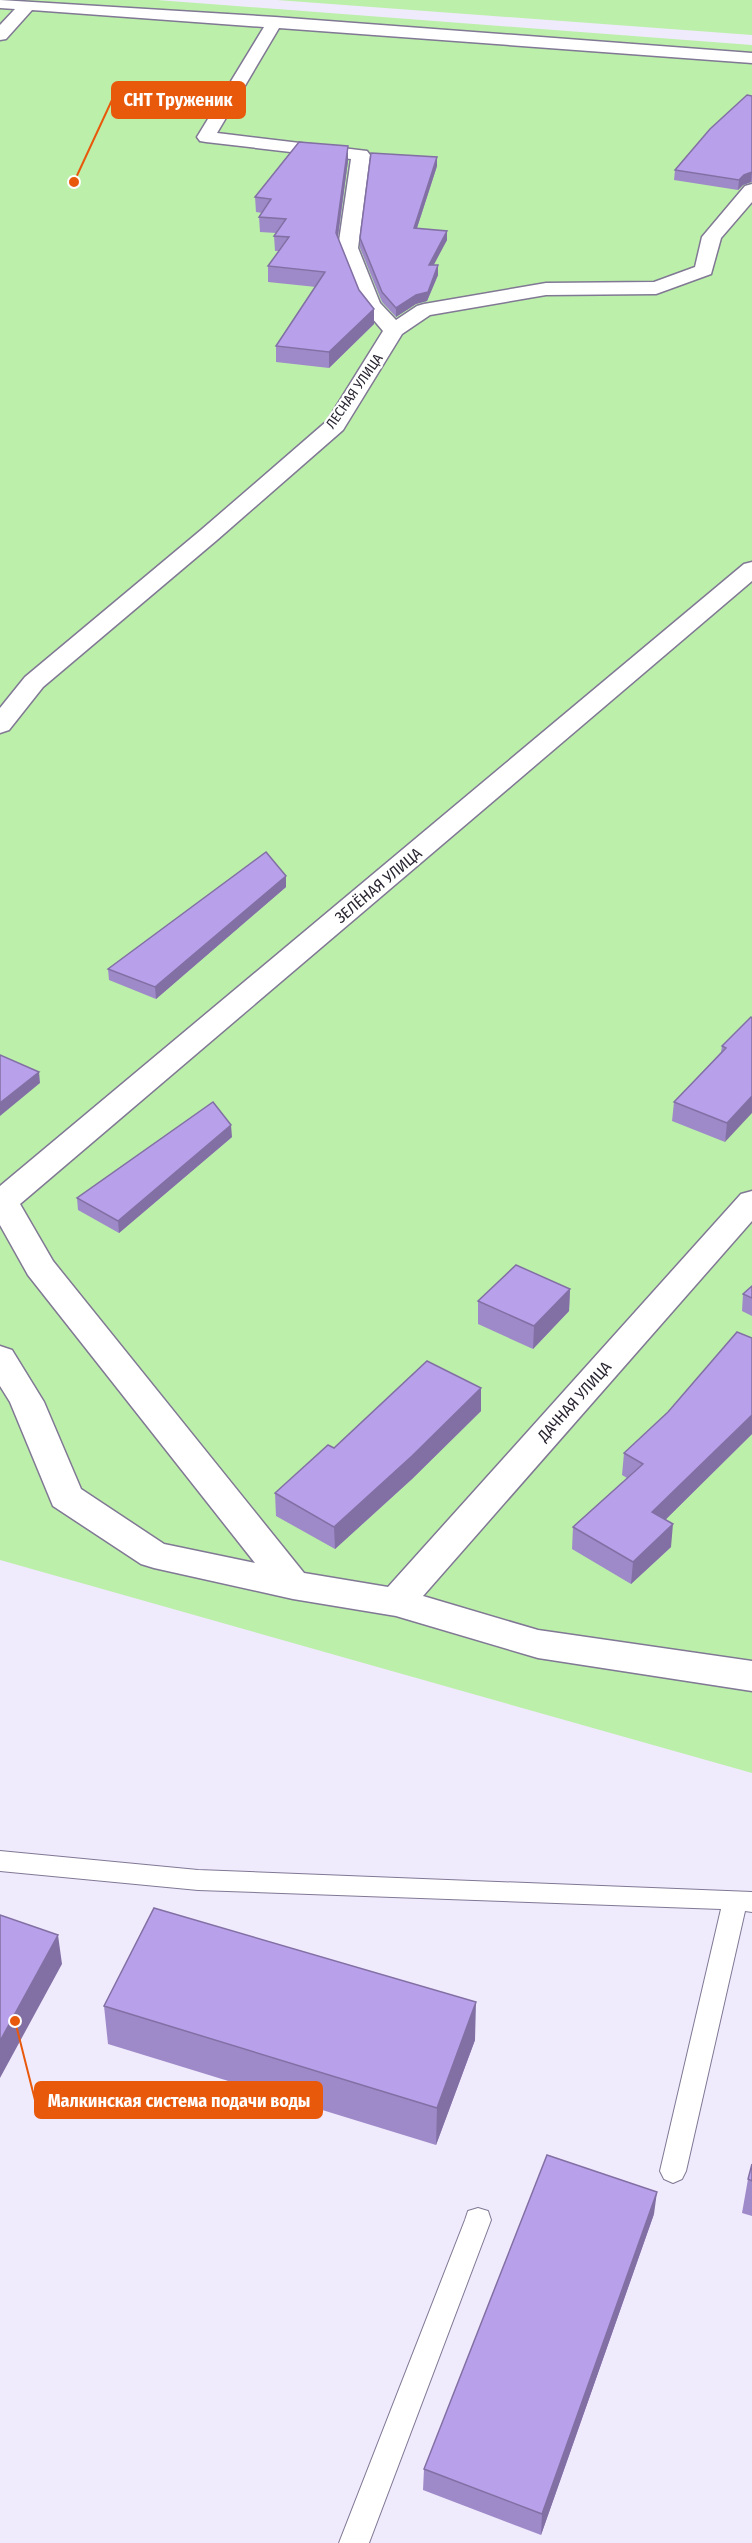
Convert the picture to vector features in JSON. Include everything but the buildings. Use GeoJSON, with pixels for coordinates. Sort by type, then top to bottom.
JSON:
{"type":"FeatureCollection","features":[{"type":"Feature","properties":{"kind":"street"},"geometry":{"type":"LineString","coordinates":[[0,3],[752,58]]}},
{"type":"Feature","properties":{"kind":"street"},"geometry":{"type":"LineString","coordinates":[[0,35],[28,5]]}},
{"type":"Feature","properties":{"kind":"street"},"geometry":{"type":"LineString","coordinates":[[275,22],[206,137],[361,155],[348,248],[371,305],[394,330]]}},
{"type":"Feature","properties":{"kind":"street","name":"ЛЕСНАЯ УЛИЦА"},"geometry":{"type":"LineString","coordinates":[[0,725],[34,682],[209,535],[335,425],[394,330],[424,310],[546,289],[656,288],[704,270],[712,237],[752,190]]}},
{"type":"Feature","properties":{"kind":"street","name":"ЗЕЛЁНАЯ УЛИЦА"},"geometry":{"type":"LineString","coordinates":[[2,1198],[752,569]]}},
{"type":"Feature","properties":{"kind":"street"},"geometry":{"type":"LineString","coordinates":[[2,1198],[40,1267],[293,1585]]}},
{"type":"Feature","properties":{"kind":"street","name":"ДАЧНАЯ УЛИЦА"},"geometry":{"type":"LineString","coordinates":[[396,1602],[752,1201]]}},
{"type":"Feature","properties":{"kind":"street"},"geometry":{"type":"LineString","coordinates":[[0,1358],[27,1402],[66,1497],[154,1555],[293,1585],[396,1602],[538,1644],[752,1676]]}},
{"type":"Feature","properties":{"kind":"lane"},"geometry":{"type":"LineString","coordinates":[[0,1861],[198,1880],[744,1901],[673,2171]]}},
{"type":"Feature","properties":{"kind":"lane"},"geometry":{"type":"LineString","coordinates":[[354,2543],[478,2220]]}},
{"type":"Feature","properties":{"kind":"green space"},"geometry":{"type":"Polygon","coordinates":[[[0,0],[157,0],[752,45],[752,1773],[0,1560],[0,0]]]}},
{"type":"Feature","properties":{"kind":"green space"},"geometry":{"type":"Polygon","coordinates":[[[277,0],[752,0],[752,35],[277,0]]]}},
{"type":"Feature","properties":{"kind":"place","name":"СНТ Труженик"},"geometry":{"type":"Point","coordinates":[74,182]}},
{"type":"Feature","properties":{"kind":"place","name":"Малкинская система подачи воды"},"geometry":{"type":"Point","coordinates":[15,2021]}}]}
